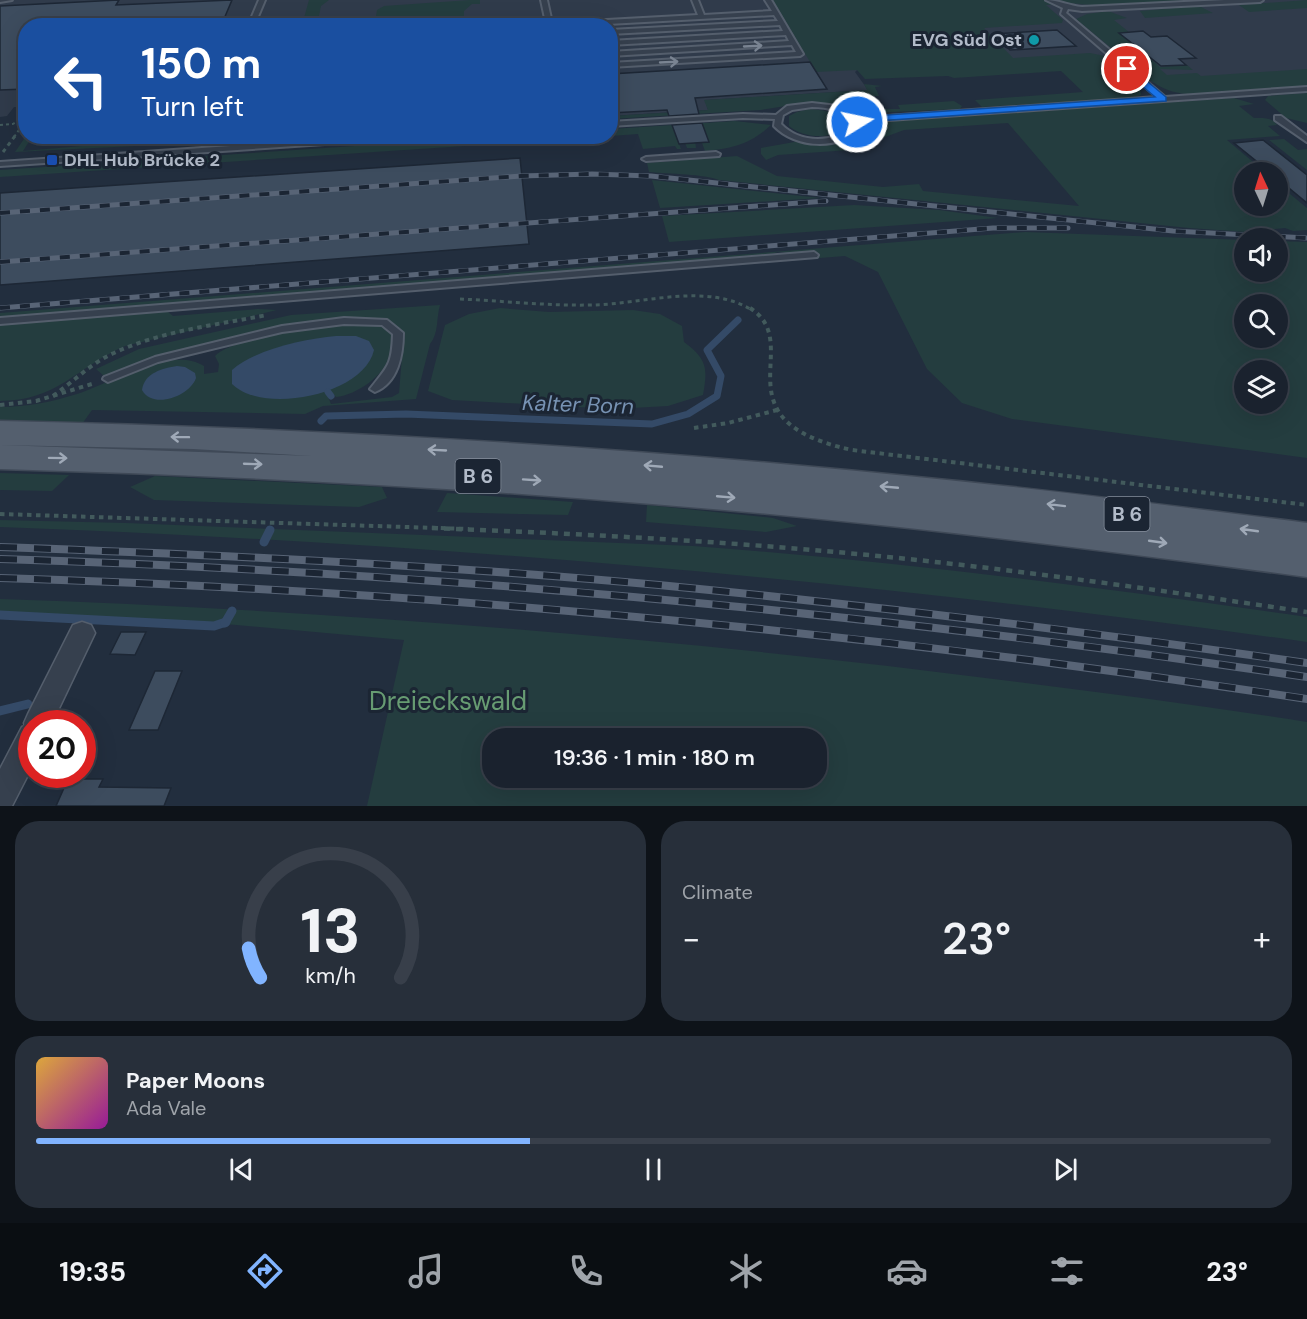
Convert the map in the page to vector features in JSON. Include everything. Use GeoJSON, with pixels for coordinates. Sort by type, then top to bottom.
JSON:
{"type":"FeatureCollection","features":[{"type":"Feature","properties":{"kind":"main road","name":"B 6"},"geometry":{"type":"LineString","coordinates":[[0,433],[193,437],[537,456],[951,505],[1307,537]]}},
{"type":"Feature","properties":{"kind":"main road","name":"B 6"},"geometry":{"type":"LineString","coordinates":[[0,457],[182,461],[951,505],[1307,562]]}},
{"type":"Feature","properties":{"kind":"street"},"geometry":{"type":"LineString","coordinates":[[44,710],[82,633]]}},
{"type":"Feature","properties":{"kind":"street"},"geometry":{"type":"LineString","coordinates":[[0,799],[18,764]]}},
{"type":"Feature","properties":{"kind":"lane"},"geometry":{"type":"LineString","coordinates":[[0,0],[9,0]]}},
{"type":"Feature","properties":{"kind":"lane"},"geometry":{"type":"LineString","coordinates":[[254,18],[262,0]]}},
{"type":"Feature","properties":{"kind":"lane"},"geometry":{"type":"LineString","coordinates":[[544,0],[548,18]]}},
{"type":"Feature","properties":{"kind":"lane"},"geometry":{"type":"LineString","coordinates":[[695,0],[702,16]]}},
{"type":"Feature","properties":{"kind":"lane"},"geometry":{"type":"LineString","coordinates":[[618,65],[800,54],[768,0]]}},
{"type":"Feature","properties":{"kind":"lane"},"geometry":{"type":"LineString","coordinates":[[1049,0],[1066,7],[1107,9],[1260,0]]}},
{"type":"Feature","properties":{"kind":"lane"},"geometry":{"type":"LineString","coordinates":[[1066,7],[1063,13],[1163,99]]}},
{"type":"Feature","properties":{"kind":"lane"},"geometry":{"type":"LineString","coordinates":[[618,20],[776,13]]}},
{"type":"Feature","properties":{"kind":"lane"},"geometry":{"type":"LineString","coordinates":[[618,32],[782,22]]}},
{"type":"Feature","properties":{"kind":"lane"},"geometry":{"type":"LineString","coordinates":[[618,43],[788,33]]}},
{"type":"Feature","properties":{"kind":"lane"},"geometry":{"type":"LineString","coordinates":[[618,54],[794,43]]}},
{"type":"Feature","properties":{"kind":"lane"},"geometry":{"type":"LineString","coordinates":[[618,124],[743,116],[778,117],[790,108],[812,105],[841,109],[856,120],[1307,89]]}},
{"type":"Feature","properties":{"kind":"lane"},"geometry":{"type":"LineString","coordinates":[[778,117],[777,124],[784,132],[814,140],[835,140],[849,135],[856,129],[856,120]]}},
{"type":"Feature","properties":{"kind":"lane"},"geometry":{"type":"LineString","coordinates":[[1278,118],[1307,140]]}},
{"type":"Feature","properties":{"kind":"lane"},"geometry":{"type":"LineString","coordinates":[[1295,130],[1307,129]]}},
{"type":"Feature","properties":{"kind":"lane"},"geometry":{"type":"LineString","coordinates":[[0,164],[296,144]]}},
{"type":"Feature","properties":{"kind":"lane"},"geometry":{"type":"LineString","coordinates":[[645,159],[716,154]]}},
{"type":"Feature","properties":{"kind":"lane"},"geometry":{"type":"LineString","coordinates":[[0,321],[814,255]]}},
{"type":"Feature","properties":{"kind":"lane"},"geometry":{"type":"LineString","coordinates":[[108,379],[155,360],[282,329],[344,321],[384,322],[398,333],[398,356],[389,377],[375,389]]}},
{"type":"Feature","properties":{"kind":"path"},"geometry":{"type":"LineString","coordinates":[[0,125],[13,124],[18,121]]}},
{"type":"Feature","properties":{"kind":"path"},"geometry":{"type":"LineString","coordinates":[[451,299],[574,305],[694,297],[728,300],[760,316],[768,327],[771,338],[769,386],[771,398],[777,410],[786,423],[804,435],[826,445],[1307,505]]}},
{"type":"Feature","properties":{"kind":"path"},"geometry":{"type":"LineString","coordinates":[[53,396],[98,362],[118,351],[146,342],[276,314]]}},
{"type":"Feature","properties":{"kind":"path"},"geometry":{"type":"LineString","coordinates":[[0,405],[53,396],[108,379]]}},
{"type":"Feature","properties":{"kind":"path"},"geometry":{"type":"LineString","coordinates":[[694,428],[728,423],[777,410]]}},
{"type":"Feature","properties":{"kind":"path"},"geometry":{"type":"LineString","coordinates":[[0,514],[452,529],[765,546],[1048,575],[1307,612]]}},
{"type":"Feature","properties":{"kind":"shaded area"},"geometry":{"type":"Polygon","coordinates":[[[0,0],[1307,0],[1307,72],[1131,84],[1096,57],[857,70],[855,72],[868,90],[705,100],[708,110],[618,116],[618,18],[18,18],[18,107],[14,107],[7,116],[0,117],[0,0]]]}},
{"type":"Feature","properties":{"kind":"green space"},"geometry":{"type":"Polygon","coordinates":[[[309,0],[329,0],[321,6],[318,18],[304,18],[309,0]]]}},
{"type":"Feature","properties":{"kind":"green space"},"geometry":{"type":"Polygon","coordinates":[[[480,0],[480,4],[472,4],[464,11],[464,18],[376,18],[377,10],[384,6],[480,0]]]}},
{"type":"Feature","properties":{"kind":"green space"},"geometry":{"type":"Polygon","coordinates":[[[773,0],[1209,0],[1102,6],[1069,3],[1046,5],[1063,20],[1062,23],[984,28],[1013,58],[1090,53],[1105,56],[1140,87],[1141,95],[1132,98],[982,107],[975,100],[1083,92],[1061,71],[954,78],[948,76],[865,79],[857,70],[816,72],[773,0]]]}},
{"type":"Feature","properties":{"kind":"green space"},"geometry":{"type":"Polygon","coordinates":[[[1307,0],[1307,8],[1249,12],[1239,5],[1307,0]]]}},
{"type":"Feature","properties":{"kind":"green space"},"geometry":{"type":"Polygon","coordinates":[[[1199,6],[1213,13],[1145,18],[1140,11],[1199,6]]]}},
{"type":"Feature","properties":{"kind":"green space"},"geometry":{"type":"Polygon","coordinates":[[[1108,11],[1127,18],[1114,20],[1129,32],[1119,33],[1145,54],[1121,56],[1076,19],[1087,14],[1108,11]]]}},
{"type":"Feature","properties":{"kind":"green space"},"geometry":{"type":"Polygon","coordinates":[[[1147,56],[1160,67],[1187,65],[1193,70],[1160,69],[1167,75],[1197,73],[1201,76],[1307,69],[1307,86],[1177,93],[1152,82],[1123,57],[1147,56]]]}},
{"type":"Feature","properties":{"kind":"green space"},"geometry":{"type":"Polygon","coordinates":[[[864,84],[882,86],[875,87],[879,96],[863,96],[868,109],[900,109],[898,105],[954,101],[962,106],[960,109],[868,113],[811,102],[761,110],[618,119],[618,116],[708,110],[704,100],[867,90],[864,84]]]}},
{"type":"Feature","properties":{"kind":"green space"},"geometry":{"type":"Polygon","coordinates":[[[1307,93],[1307,123],[1286,118],[1265,100],[1268,96],[1307,93]]]}},
{"type":"Feature","properties":{"kind":"green space"},"geometry":{"type":"Polygon","coordinates":[[[1234,98],[1254,104],[1239,106],[1254,118],[1273,121],[1277,125],[1268,126],[1280,136],[1227,140],[1253,162],[1234,162],[1234,216],[1288,216],[1288,192],[1307,208],[1307,230],[1234,228],[1234,231],[1189,228],[719,180],[696,175],[649,172],[647,163],[737,156],[777,176],[883,187],[919,184],[923,191],[1079,206],[1008,123],[904,130],[850,150],[778,155],[766,160],[761,154],[761,148],[800,141],[837,142],[855,136],[868,126],[896,121],[1234,98]]]}},
{"type":"Feature","properties":{"kind":"green space"},"geometry":{"type":"Polygon","coordinates":[[[810,109],[836,115],[844,120],[844,128],[824,136],[816,136],[802,133],[789,126],[789,116],[810,109]]]}},
{"type":"Feature","properties":{"kind":"green space"},"geometry":{"type":"Polygon","coordinates":[[[735,121],[771,125],[756,137],[741,144],[705,151],[702,143],[709,142],[708,139],[695,140],[696,148],[687,148],[684,140],[678,141],[681,149],[675,146],[643,149],[638,134],[618,135],[618,129],[735,121]]]}},
{"type":"Feature","properties":{"kind":"green space"},"geometry":{"type":"Polygon","coordinates":[[[1284,139],[1298,150],[1307,149],[1307,170],[1269,140],[1284,139]]]}},
{"type":"Feature","properties":{"kind":"green space"},"geometry":{"type":"Polygon","coordinates":[[[20,144],[28,144],[23,151],[105,144],[179,144],[15,152],[20,144]]]}},
{"type":"Feature","properties":{"kind":"green space"},"geometry":{"type":"Polygon","coordinates":[[[385,144],[494,144],[0,177],[0,170],[385,144]]]}},
{"type":"Feature","properties":{"kind":"green space"},"geometry":{"type":"Polygon","coordinates":[[[652,180],[821,198],[660,208],[652,180]]]}},
{"type":"Feature","properties":{"kind":"green space"},"geometry":{"type":"Polygon","coordinates":[[[854,205],[939,210],[998,218],[669,242],[662,216],[854,205]]]}},
{"type":"Feature","properties":{"kind":"green space"},"geometry":{"type":"Polygon","coordinates":[[[1025,232],[1234,240],[1234,282],[1288,282],[1288,241],[1307,242],[1307,458],[1012,419],[962,403],[927,369],[878,272],[845,256],[167,311],[173,316],[258,309],[277,310],[125,346],[52,389],[20,399],[0,401],[0,323],[798,254],[778,252],[761,257],[0,319],[0,313],[1025,232]]]}},
{"type":"Feature","properties":{"kind":"green space"},"geometry":{"type":"Polygon","coordinates":[[[440,305],[436,331],[430,344],[416,399],[323,406],[305,414],[92,410],[82,424],[0,422],[0,407],[29,405],[67,397],[141,368],[175,360],[190,361],[204,366],[204,374],[218,372],[219,364],[215,356],[244,342],[295,330],[348,324],[368,324],[384,328],[392,335],[391,354],[383,369],[369,383],[353,392],[328,397],[331,404],[392,397],[399,393],[404,332],[386,319],[344,319],[281,326],[153,357],[104,376],[96,369],[139,349],[291,315],[440,305]]]}},
{"type":"Feature","properties":{"kind":"green space"},"geometry":{"type":"Polygon","coordinates":[[[500,308],[549,312],[633,310],[660,314],[682,326],[684,342],[701,359],[705,371],[703,395],[668,406],[614,409],[452,400],[428,391],[445,325],[469,314],[500,308]]]}},
{"type":"Feature","properties":{"kind":"green space"},"geometry":{"type":"Polygon","coordinates":[[[0,473],[69,475],[52,491],[0,490],[0,473]]]}},
{"type":"Feature","properties":{"kind":"green space"},"geometry":{"type":"Polygon","coordinates":[[[155,476],[382,487],[387,498],[359,507],[154,500],[130,487],[155,476]]]}},
{"type":"Feature","properties":{"kind":"green space"},"geometry":{"type":"Polygon","coordinates":[[[447,493],[573,502],[568,515],[437,512],[447,493]]]}},
{"type":"Feature","properties":{"kind":"green space"},"geometry":{"type":"Polygon","coordinates":[[[647,505],[773,518],[797,526],[766,532],[646,522],[647,505]]]}},
{"type":"Feature","properties":{"kind":"green space"},"geometry":{"type":"Polygon","coordinates":[[[0,520],[693,546],[847,559],[1077,586],[1307,617],[1307,642],[1144,620],[818,583],[492,554],[164,534],[0,527],[0,520]]]}},
{"type":"Feature","properties":{"kind":"green space","name":"Dreieckswald"},"geometry":{"type":"Polygon","coordinates":[[[0,599],[223,609],[556,632],[888,666],[1203,706],[1307,722],[1307,806],[367,806],[404,640],[214,623],[0,616],[0,599]]]}},
{"type":"Feature","properties":{"kind":"water"},"geometry":{"type":"Polygon","coordinates":[[[336,336],[356,336],[369,341],[374,350],[366,366],[352,379],[333,389],[311,396],[288,399],[266,398],[247,393],[232,384],[232,370],[254,356],[281,346],[336,336]]]}},
{"type":"Feature","properties":{"kind":"water"},"geometry":{"type":"Polygon","coordinates":[[[177,366],[185,367],[195,373],[196,378],[187,390],[162,400],[147,396],[142,390],[150,375],[177,366]]]}},
{"type":"Feature","properties":{"kind":"building"},"geometry":{"type":"Polygon","coordinates":[[[119,0],[116,5],[232,0],[224,18],[18,18],[18,89],[0,90],[0,6],[119,0]]]}},
{"type":"Feature","properties":{"kind":"building","name":"EVG Süd Ost"},"geometry":{"type":"Polygon","coordinates":[[[1057,30],[1076,46],[1010,50],[993,34],[1057,30]]]}},
{"type":"Feature","properties":{"kind":"building"},"geometry":{"type":"Polygon","coordinates":[[[1143,31],[1151,37],[1167,36],[1196,58],[1179,59],[1186,65],[1161,66],[1119,33],[1143,31]]]}},
{"type":"Feature","properties":{"kind":"building"},"geometry":{"type":"Polygon","coordinates":[[[810,62],[827,89],[695,98],[699,114],[669,116],[667,110],[618,113],[618,74],[810,62]]]}},
{"type":"Feature","properties":{"kind":"building"},"geometry":{"type":"Polygon","coordinates":[[[702,123],[709,142],[679,144],[672,125],[702,123]]]}},
{"type":"Feature","properties":{"kind":"building"},"geometry":{"type":"Polygon","coordinates":[[[1263,140],[1307,175],[1307,203],[1288,187],[1288,162],[1258,162],[1234,143],[1263,140]]]}},
{"type":"Feature","properties":{"kind":"building"},"geometry":{"type":"Polygon","coordinates":[[[520,158],[529,244],[0,285],[0,193],[520,158]]]}},
{"type":"Feature","properties":{"kind":"building"},"geometry":{"type":"Polygon","coordinates":[[[121,632],[146,632],[135,655],[110,654],[121,632]]]}},
{"type":"Feature","properties":{"kind":"building"},"geometry":{"type":"Polygon","coordinates":[[[155,671],[182,671],[158,730],[129,730],[155,671]]]}},
{"type":"Feature","properties":{"kind":"building"},"geometry":{"type":"Polygon","coordinates":[[[96,779],[103,779],[99,787],[171,788],[164,806],[56,806],[64,788],[96,788],[96,779]]]}},
{"type":"Feature","properties":{"kind":"waterway","name":"Kalter Born"},"geometry":{"type":"LineString","coordinates":[[321,421],[326,416],[406,414],[652,424],[688,414],[717,396],[721,376],[707,350],[738,320]]}},
{"type":"Feature","properties":{"kind":"waterway","name":"Kalter Born"},"geometry":{"type":"LineString","coordinates":[[328,392],[331,396]]}},
{"type":"Feature","properties":{"kind":"waterway","name":"Kalter Born"},"geometry":{"type":"LineString","coordinates":[[264,542],[270,530]]}},
{"type":"Feature","properties":{"kind":"waterway","name":"Kalter Born"},"geometry":{"type":"LineString","coordinates":[[225,622],[232,611]]}},
{"type":"Feature","properties":{"kind":"waterway"},"geometry":{"type":"LineString","coordinates":[[0,615],[214,626],[225,622]]}},
{"type":"Feature","properties":{"kind":"waterway","name":"Kalter Born"},"geometry":{"type":"LineString","coordinates":[[0,711],[28,704]]}},
{"type":"Feature","properties":{"kind":"railway"},"geometry":{"type":"LineString","coordinates":[[0,213],[521,176],[592,174],[651,176],[1173,231],[1307,238]]}},
{"type":"Feature","properties":{"kind":"railway"},"geometry":{"type":"LineString","coordinates":[[0,262],[826,201]]}},
{"type":"Feature","properties":{"kind":"railway"},"geometry":{"type":"LineString","coordinates":[[0,308],[993,228],[1068,228]]}},
{"type":"Feature","properties":{"kind":"railway"},"geometry":{"type":"LineString","coordinates":[[0,547],[330,562],[659,585],[983,620],[1307,663]]}},
{"type":"Feature","properties":{"kind":"railway"},"geometry":{"type":"LineString","coordinates":[[0,559],[328,574],[655,599],[982,633],[1307,677]]}},
{"type":"Feature","properties":{"kind":"railway"},"geometry":{"type":"LineString","coordinates":[[0,578],[328,593],[655,619],[982,654],[1307,699]]}},
{"type":"Feature","properties":{"kind":"place","name":"EVG Süd Ost"},"geometry":{"type":"Point","coordinates":[1034,40]}},
{"type":"Feature","properties":{"kind":"place","name":"DHL Hub Brücke 2"},"geometry":{"type":"Point","coordinates":[52,160]}},
{"type":"Feature","properties":{"kind":"route"},"geometry":{"type":"LineString","coordinates":[[857,122],[856,120],[1163,99],[1127,69]]}}]}
